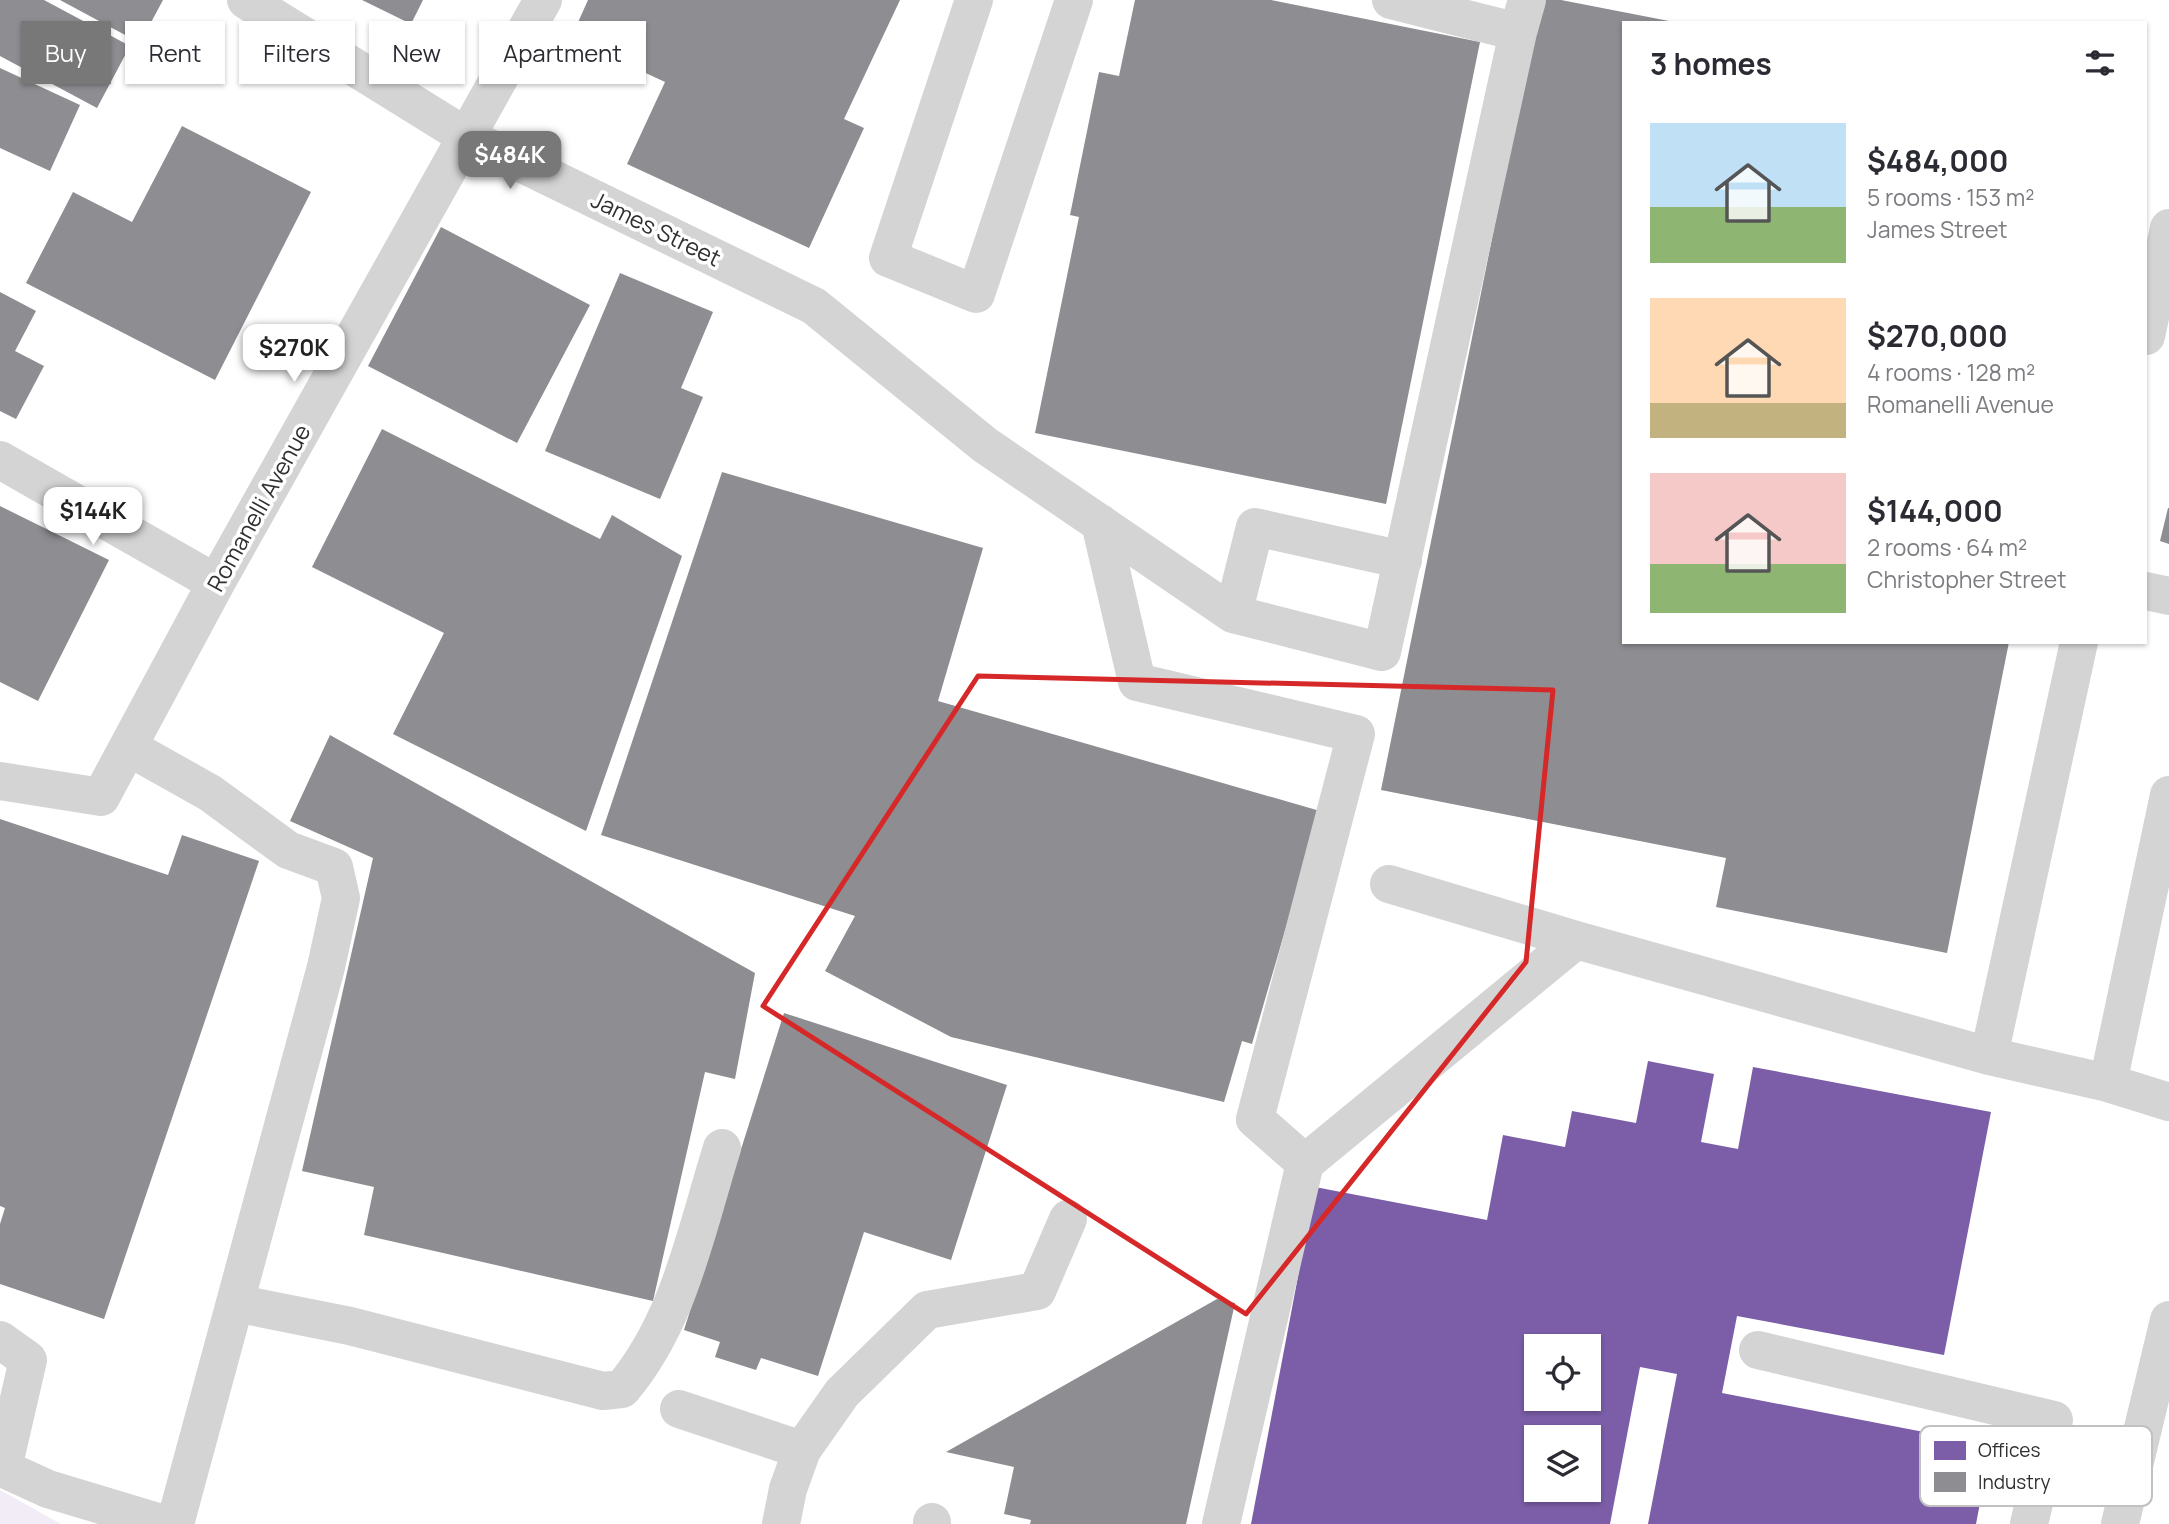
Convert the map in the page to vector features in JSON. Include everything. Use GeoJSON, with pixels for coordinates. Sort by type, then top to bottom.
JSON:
{"type":"FeatureCollection","features":[{"type":"Feature","properties":{"kind":"street","name":"James Street"},"geometry":{"type":"LineString","coordinates":[[246,0],[467,137],[814,306],[985,445],[1233,614]]}},
{"type":"Feature","properties":{"kind":"street","name":"Romanelli Avenue"},"geometry":{"type":"LineString","coordinates":[[0,781],[101,797],[216,583],[543,0]]}},
{"type":"Feature","properties":{"kind":"street"},"geometry":{"type":"LineString","coordinates":[[974,0],[888,258],[976,294],[1074,0]]}},
{"type":"Feature","properties":{"kind":"street"},"geometry":{"type":"LineString","coordinates":[[1391,0],[1522,16],[1403,560],[1382,652],[1233,614],[1255,527],[1403,560]]}},
{"type":"Feature","properties":{"kind":"street"},"geometry":{"type":"LineString","coordinates":[[2147,331],[2169,228]]}},
{"type":"Feature","properties":{"kind":"street"},"geometry":{"type":"LineString","coordinates":[[0,460],[216,583]]}},
{"type":"Feature","properties":{"kind":"street"},"geometry":{"type":"LineString","coordinates":[[1100,523],[1138,682],[1356,734],[1255,1119],[1305,1163]]}},
{"type":"Feature","properties":{"kind":"street"},"geometry":{"type":"LineString","coordinates":[[2147,591],[2169,596]]}},
{"type":"Feature","properties":{"kind":"street"},"geometry":{"type":"LineString","coordinates":[[1989,1056],[2079,644]]}},
{"type":"Feature","properties":{"kind":"street"},"geometry":{"type":"LineString","coordinates":[[128,747],[210,793],[288,850],[334,867],[341,898],[326,967],[175,1524]]}},
{"type":"Feature","properties":{"kind":"street"},"geometry":{"type":"LineString","coordinates":[[2108,1083],[2169,795]]}},
{"type":"Feature","properties":{"kind":"street"},"geometry":{"type":"LineString","coordinates":[[1389,884],[1576,940],[1989,1056],[2108,1083],[2169,1102]]}},
{"type":"Feature","properties":{"kind":"street"},"geometry":{"type":"LineString","coordinates":[[1221,1524],[1305,1163],[1576,940]]}},
{"type":"Feature","properties":{"kind":"street"},"geometry":{"type":"LineString","coordinates":[[235,1303],[350,1326],[603,1391],[622,1389],[638,1370],[674,1301],[722,1148]]}},
{"type":"Feature","properties":{"kind":"street"},"geometry":{"type":"LineString","coordinates":[[781,1524],[788,1489],[802,1450],[842,1393],[927,1310],[1037,1291],[1068,1219]]}},
{"type":"Feature","properties":{"kind":"street"},"geometry":{"type":"LineString","coordinates":[[2144,1426],[2169,1321]]}},
{"type":"Feature","properties":{"kind":"street"},"geometry":{"type":"LineString","coordinates":[[0,1340],[28,1360],[2,1468],[48,1489],[164,1524]]}},
{"type":"Feature","properties":{"kind":"street"},"geometry":{"type":"LineString","coordinates":[[1758,1350],[2054,1420],[2053,1426]]}},
{"type":"Feature","properties":{"kind":"street"},"geometry":{"type":"LineString","coordinates":[[679,1409],[802,1450]]}},
{"type":"Feature","properties":{"kind":"street"},"geometry":{"type":"LineString","coordinates":[[2029,1524],[2033,1506]]}},
{"type":"Feature","properties":{"kind":"street"},"geometry":{"type":"LineString","coordinates":[[2120,1524],[2124,1506]]}},
{"type":"Feature","properties":{"kind":"highlighted area"},"geometry":{"type":"Polygon","coordinates":[[[978,676],[1553,690],[1526,962],[1246,1314],[763,1006],[978,676]]]}},
{"type":"Feature","properties":{"kind":"shaded area"},"geometry":{"type":"Polygon","coordinates":[[[0,1490],[61,1524],[0,1524],[0,1490]]]}},
{"type":"Feature","properties":{"kind":"building: Offices"},"geometry":{"type":"Polygon","coordinates":[[[1648,1061],[1714,1074],[1701,1142],[1738,1149],[1753,1067],[1991,1112],[1944,1355],[1737,1316],[1722,1393],[1920,1431],[1920,1506],[1979,1506],[1976,1524],[1648,1524],[1677,1374],[1640,1367],[1610,1524],[1251,1524],[1315,1187],[1487,1220],[1503,1135],[1565,1147],[1572,1111],[1636,1123],[1648,1061]]]}},
{"type":"Feature","properties":{"kind":"building: Industry"},"geometry":{"type":"Polygon","coordinates":[[[0,0],[44,0],[83,21],[21,21],[21,67],[0,56],[0,0]]]}},
{"type":"Feature","properties":{"kind":"building: Industry"},"geometry":{"type":"Polygon","coordinates":[[[60,0],[163,0],[152,21],[125,21],[125,35],[111,27],[111,21],[99,21],[60,0]]]}},
{"type":"Feature","properties":{"kind":"building: Industry"},"geometry":{"type":"Polygon","coordinates":[[[362,0],[423,0],[412,21],[405,21],[362,0]]]}},
{"type":"Feature","properties":{"kind":"building: Industry"},"geometry":{"type":"Polygon","coordinates":[[[588,0],[900,0],[844,119],[864,128],[809,248],[627,164],[665,82],[646,73],[646,21],[579,21],[588,0]]]}},
{"type":"Feature","properties":{"kind":"building: Industry"},"geometry":{"type":"Polygon","coordinates":[[[1135,0],[1271,0],[1480,42],[1386,504],[1035,433],[1079,217],[1070,215],[1099,72],[1119,76],[1135,0]]]}},
{"type":"Feature","properties":{"kind":"building: Industry"},"geometry":{"type":"Polygon","coordinates":[[[1540,0],[1561,0],[1669,21],[1622,21],[1622,644],[2009,644],[1947,953],[1716,907],[1726,858],[1381,790],[1540,0]]]}},
{"type":"Feature","properties":{"kind":"building: Industry"},"geometry":{"type":"Polygon","coordinates":[[[111,36],[125,43],[125,55],[111,82],[111,36]]]}},
{"type":"Feature","properties":{"kind":"building: Industry"},"geometry":{"type":"Polygon","coordinates":[[[0,68],[21,78],[21,84],[35,84],[80,105],[50,171],[0,148],[0,68]]]}},
{"type":"Feature","properties":{"kind":"building: Industry"},"geometry":{"type":"Polygon","coordinates":[[[52,84],[110,84],[97,108],[52,84]]]}},
{"type":"Feature","properties":{"kind":"building: Industry"},"geometry":{"type":"Polygon","coordinates":[[[182,126],[311,192],[215,380],[26,283],[73,192],[132,222],[182,126]]]}},
{"type":"Feature","properties":{"kind":"building: Industry"},"geometry":{"type":"Polygon","coordinates":[[[441,227],[590,305],[517,443],[368,366],[441,227]]]}},
{"type":"Feature","properties":{"kind":"building: Industry"},"geometry":{"type":"Polygon","coordinates":[[[620,273],[713,312],[681,388],[703,397],[660,499],[545,451],[620,273]]]}},
{"type":"Feature","properties":{"kind":"building: Industry"},"geometry":{"type":"Polygon","coordinates":[[[0,292],[36,311],[15,351],[44,366],[16,419],[0,411],[0,292]]]}},
{"type":"Feature","properties":{"kind":"building: Industry"},"geometry":{"type":"Polygon","coordinates":[[[382,429],[600,539],[612,515],[682,556],[586,831],[393,734],[444,633],[312,567],[382,429]]]}},
{"type":"Feature","properties":{"kind":"building: Industry"},"geometry":{"type":"Polygon","coordinates":[[[722,472],[983,548],[938,701],[1320,811],[1252,1044],[1242,1041],[1224,1102],[951,1037],[825,971],[855,916],[601,835],[722,472]]]}},
{"type":"Feature","properties":{"kind":"building: Industry"},"geometry":{"type":"Polygon","coordinates":[[[0,506],[109,560],[38,701],[0,682],[0,506]]]}},
{"type":"Feature","properties":{"kind":"building: Industry"},"geometry":{"type":"Polygon","coordinates":[[[2169,508],[2169,544],[2160,541],[2169,508]]]}},
{"type":"Feature","properties":{"kind":"building: Industry"},"geometry":{"type":"Polygon","coordinates":[[[330,735],[755,973],[735,1079],[705,1072],[653,1301],[364,1235],[374,1187],[302,1171],[373,858],[290,821],[330,735]]]}},
{"type":"Feature","properties":{"kind":"building: Industry"},"geometry":{"type":"Polygon","coordinates":[[[0,819],[168,875],[182,835],[259,861],[104,1319],[0,1284],[0,1224],[5,1208],[0,1206],[0,819]]]}},
{"type":"Feature","properties":{"kind":"building: Industry"},"geometry":{"type":"Polygon","coordinates":[[[784,1013],[1007,1085],[951,1260],[864,1232],[818,1376],[761,1358],[756,1370],[715,1357],[720,1342],[684,1330],[784,1013]]]}},
{"type":"Feature","properties":{"kind":"building: Industry"},"geometry":{"type":"Polygon","coordinates":[[[1217,1299],[1235,1303],[1186,1524],[1030,1524],[1031,1520],[1004,1514],[1014,1467],[946,1452],[1217,1299]]]}}]}
